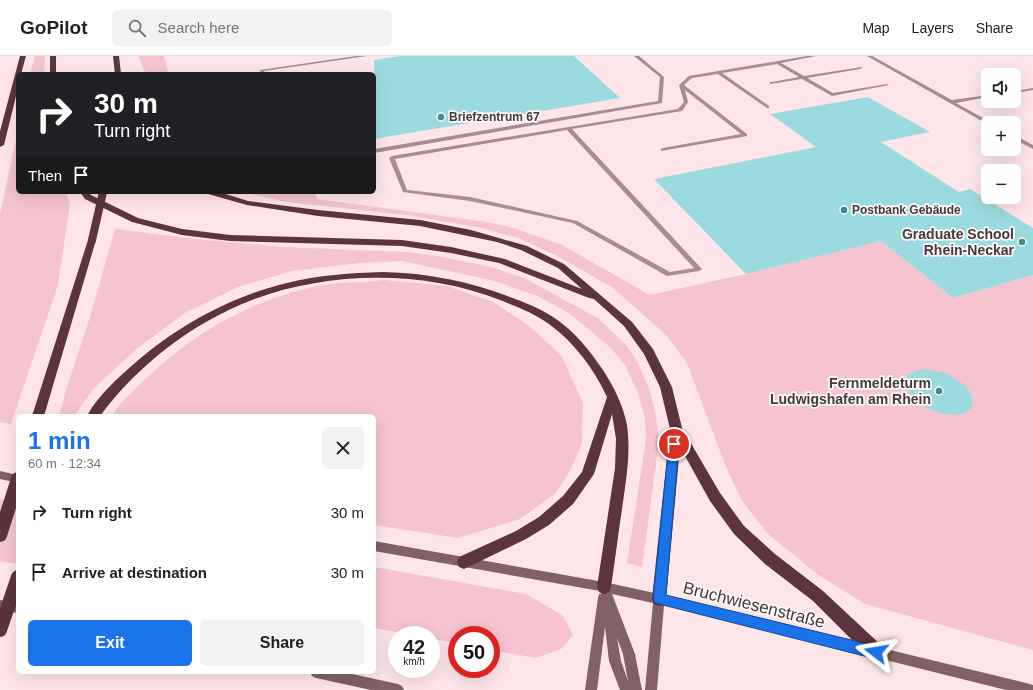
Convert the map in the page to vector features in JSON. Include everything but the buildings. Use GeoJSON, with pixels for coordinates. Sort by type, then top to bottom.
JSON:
{"type":"FeatureCollection","features":[{"type":"Feature","properties":{"kind":"highway"},"geometry":{"type":"LineString","coordinates":[[19,72],[23,56]]}},
{"type":"Feature","properties":{"kind":"highway"},"geometry":{"type":"LineString","coordinates":[[53,56],[53,72]]}},
{"type":"Feature","properties":{"kind":"highway"},"geometry":{"type":"LineString","coordinates":[[116,56],[118,72]]}},
{"type":"Feature","properties":{"kind":"highway"},"geometry":{"type":"LineString","coordinates":[[0,145],[16,83]]}},
{"type":"Feature","properties":{"kind":"highway"},"geometry":{"type":"LineString","coordinates":[[86,194],[88,197],[135,220],[182,232],[230,238],[402,243],[452,250],[502,261],[542,275],[602,300]]}},
{"type":"Feature","properties":{"kind":"highway"},"geometry":{"type":"LineString","coordinates":[[39,414],[92,240],[103,194]]}},
{"type":"Feature","properties":{"kind":"highway"},"geometry":{"type":"LineString","coordinates":[[218,194],[254,204],[311,213],[420,223],[471,233],[524,248],[561,266],[628,324],[649,352],[666,387],[676,429],[715,497],[739,530],[770,559],[818,596],[876,652]]}},
{"type":"Feature","properties":{"kind":"highway"},"geometry":{"type":"LineString","coordinates":[[95,414],[107,398],[131,374],[165,345],[197,324],[244,300],[272,289],[311,281],[376,275],[410,275],[464,284],[524,306],[557,325],[588,356],[612,397],[619,420],[623,449],[620,480],[604,587]]}},
{"type":"Feature","properties":{"kind":"highway"},"geometry":{"type":"LineString","coordinates":[[464,562],[521,535],[544,521],[568,500],[588,474],[612,397]]}},
{"type":"Feature","properties":{"kind":"highway"},"geometry":{"type":"LineString","coordinates":[[659,599],[676,429]]}},
{"type":"Feature","properties":{"kind":"highway"},"geometry":{"type":"LineString","coordinates":[[0,535],[16,485]]}},
{"type":"Feature","properties":{"kind":"highway"},"geometry":{"type":"LineString","coordinates":[[0,630],[16,583]]}},
{"type":"Feature","properties":{"kind":"main road"},"geometry":{"type":"LineString","coordinates":[[0,476],[16,479]]}},
{"type":"Feature","properties":{"kind":"main road","name":"Bruchwiesenstraße"},"geometry":{"type":"LineString","coordinates":[[376,546],[604,587],[659,599],[1030,690]]}},
{"type":"Feature","properties":{"kind":"main road"},"geometry":{"type":"LineString","coordinates":[[591,690],[604,587]]}},
{"type":"Feature","properties":{"kind":"main road"},"geometry":{"type":"LineString","coordinates":[[604,587],[615,661],[626,690]]}},
{"type":"Feature","properties":{"kind":"main road"},"geometry":{"type":"LineString","coordinates":[[604,587],[629,654],[636,690]]}},
{"type":"Feature","properties":{"kind":"main road"},"geometry":{"type":"LineString","coordinates":[[650,690],[659,599]]}},
{"type":"Feature","properties":{"kind":"main road"},"geometry":{"type":"LineString","coordinates":[[0,605],[16,608]]}},
{"type":"Feature","properties":{"kind":"main road"},"geometry":{"type":"LineString","coordinates":[[325,674],[398,690]]}},
{"type":"Feature","properties":{"kind":"street"},"geometry":{"type":"LineString","coordinates":[[262,72],[262,70],[365,56]]}},
{"type":"Feature","properties":{"kind":"street"},"geometry":{"type":"LineString","coordinates":[[376,151],[660,102],[662,77],[636,56]]}},
{"type":"Feature","properties":{"kind":"street"},"geometry":{"type":"LineString","coordinates":[[681,85],[691,77],[814,56]]}},
{"type":"Feature","properties":{"kind":"street"},"geometry":{"type":"LineString","coordinates":[[869,56],[981,119]]}},
{"type":"Feature","properties":{"kind":"street"},"geometry":{"type":"LineString","coordinates":[[777,62],[832,95],[887,85]]}},
{"type":"Feature","properties":{"kind":"street"},"geometry":{"type":"LineString","coordinates":[[772,83],[860,68]]}},
{"type":"Feature","properties":{"kind":"street"},"geometry":{"type":"LineString","coordinates":[[718,72],[767,107]]}},
{"type":"Feature","properties":{"kind":"street"},"geometry":{"type":"LineString","coordinates":[[569,128],[699,269],[670,274],[575,222],[470,199],[405,191],[392,158],[569,128],[680,110],[686,102],[681,85]]}},
{"type":"Feature","properties":{"kind":"street"},"geometry":{"type":"LineString","coordinates":[[663,150],[745,135],[681,85]]}},
{"type":"Feature","properties":{"kind":"street"},"geometry":{"type":"LineString","coordinates":[[1021,91],[1033,90]]}},
{"type":"Feature","properties":{"kind":"street"},"geometry":{"type":"LineString","coordinates":[[951,102],[981,97]]}},
{"type":"Feature","properties":{"kind":"street"},"geometry":{"type":"LineString","coordinates":[[1021,141],[1033,148]]}},
{"type":"Feature","properties":{"kind":"shaded area"},"geometry":{"type":"Polygon","coordinates":[[[35,56],[45,56],[44,72],[31,72],[35,56]]]}},
{"type":"Feature","properties":{"kind":"shaded area"},"geometry":{"type":"Polygon","coordinates":[[[138,56],[164,56],[168,72],[145,72],[138,56]]]}},
{"type":"Feature","properties":{"kind":"shaded area"},"geometry":{"type":"Polygon","coordinates":[[[16,140],[16,194],[67,194],[70,204],[58,285],[11,424],[0,422],[0,214],[16,140]]]}},
{"type":"Feature","properties":{"kind":"shaded area"},"geometry":{"type":"Polygon","coordinates":[[[251,194],[316,194],[317,199],[487,222],[514,228],[562,245],[650,295],[746,274],[881,241],[953,298],[1033,275],[1033,650],[865,604],[817,574],[768,534],[742,501],[726,467],[687,363],[666,335],[613,288],[559,257],[521,239],[482,228],[407,215],[285,202],[251,194]]]}},
{"type":"Feature","properties":{"kind":"shaded area"},"geometry":{"type":"Polygon","coordinates":[[[115,229],[195,239],[283,247],[408,252],[437,256],[491,267],[526,279],[598,318],[627,346],[637,361],[650,391],[656,416],[659,442],[642,567],[627,563],[646,439],[645,419],[638,393],[625,365],[611,348],[569,313],[537,296],[495,281],[402,261],[360,263],[292,271],[238,287],[185,313],[139,347],[95,387],[75,414],[60,414],[90,317],[115,229]]]}},
{"type":"Feature","properties":{"kind":"shaded area"},"geometry":{"type":"Polygon","coordinates":[[[385,280],[447,286],[493,302],[528,325],[561,355],[583,403],[582,443],[570,471],[556,493],[520,519],[458,538],[376,525],[376,414],[113,414],[120,404],[170,357],[212,328],[257,305],[281,296],[330,284],[385,280]]]}},
{"type":"Feature","properties":{"kind":"shaded area"},"geometry":{"type":"Polygon","coordinates":[[[0,499],[16,503],[16,564],[0,561],[0,499]]]}},
{"type":"Feature","properties":{"kind":"shaded area"},"geometry":{"type":"Polygon","coordinates":[[[376,567],[526,594],[562,615],[573,635],[561,649],[536,658],[500,652],[500,626],[448,626],[448,642],[440,640],[440,626],[388,626],[388,631],[376,628],[376,567]]]}},
{"type":"Feature","properties":{"kind":"place","name":"Briefzentrum 67"},"geometry":{"type":"Point","coordinates":[441,117]}},
{"type":"Feature","properties":{"kind":"place","name":"Postbank Gebäude"},"geometry":{"type":"Point","coordinates":[844,210]}},
{"type":"Feature","properties":{"kind":"place","name":"Graduate School Rhein-Neckar"},"geometry":{"type":"Point","coordinates":[1022,242]}},
{"type":"Feature","properties":{"kind":"place","name":"Fernmeldeturm Ludwigshafen am Rhein"},"geometry":{"type":"Point","coordinates":[939,391]}},
{"type":"Feature","properties":{"kind":"route"},"geometry":{"type":"LineString","coordinates":[[674,444],[659,599],[876,652]]}}]}
